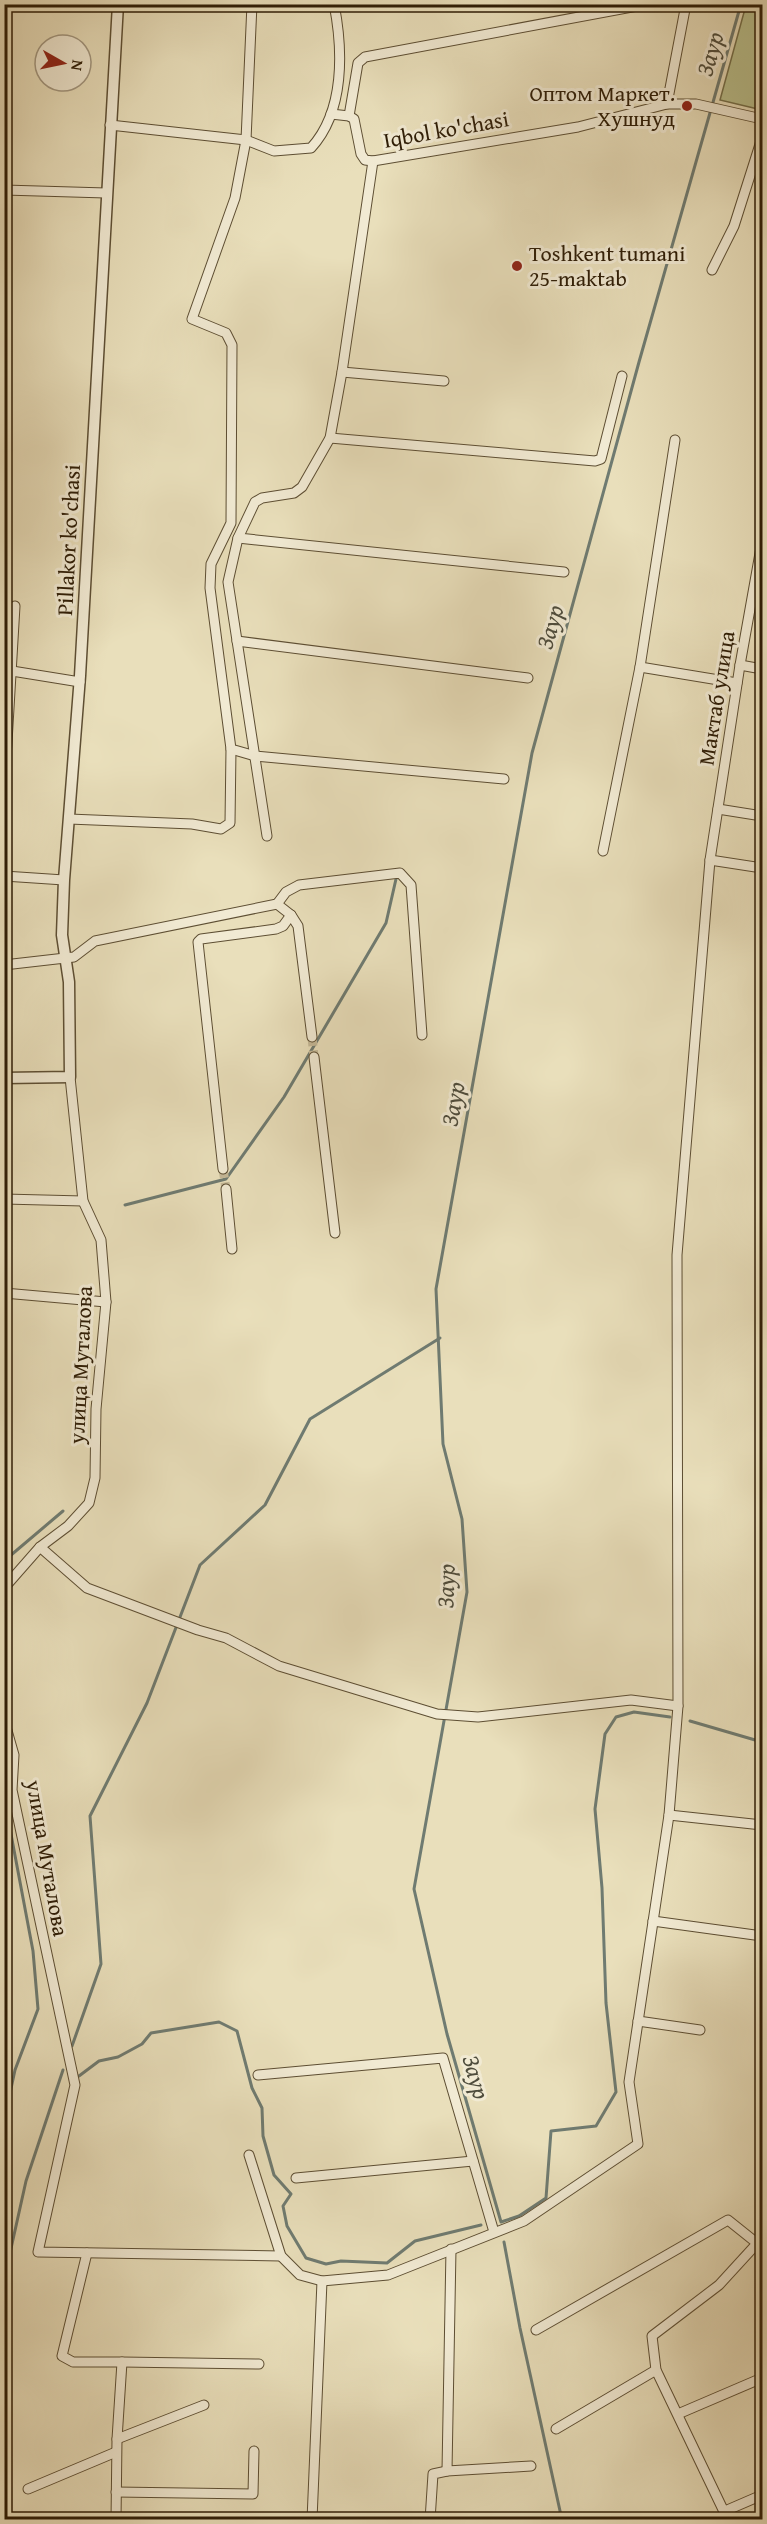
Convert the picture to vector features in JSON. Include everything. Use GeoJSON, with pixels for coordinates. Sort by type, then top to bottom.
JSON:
{"type":"FeatureCollection","features":[{"type":"Feature","properties":{"kind":"street","name":"Pillakor ko'chasi"},"geometry":{"type":"LineString","coordinates":[[70,1077],[69,982],[64,958],[64,880],[80,682],[118,4]]}},
{"type":"Feature","properties":{"kind":"street"},"geometry":{"type":"LineString","coordinates":[[69,819],[192,824],[221,829],[230,823],[231,749],[210,588],[211,564],[231,524],[232,345],[226,333],[192,319],[236,198],[246,140],[252,4]]}},
{"type":"Feature","properties":{"kind":"street"},"geometry":{"type":"LineString","coordinates":[[110,125],[246,140],[274,151],[311,148],[321,137],[331,114],[342,56],[334,4]]}},
{"type":"Feature","properties":{"kind":"street"},"geometry":{"type":"LineString","coordinates":[[349,116],[358,63],[365,57],[648,4]]}},
{"type":"Feature","properties":{"kind":"street"},"geometry":{"type":"LineString","coordinates":[[667,104],[686,4]]}},
{"type":"Feature","properties":{"kind":"street","name":"Iqbol ko'chasi"},"geometry":{"type":"LineString","coordinates":[[373,161],[578,127],[667,104],[696,104],[762,118]]}},
{"type":"Feature","properties":{"kind":"street"},"geometry":{"type":"LineString","coordinates":[[267,836],[228,582],[238,538],[258,500],[294,493],[302,487],[330,438],[373,161],[364,158],[354,119],[349,116],[331,114]]}},
{"type":"Feature","properties":{"kind":"street"},"geometry":{"type":"LineString","coordinates":[[712,270],[735,226],[762,138]]}},
{"type":"Feature","properties":{"kind":"street"},"geometry":{"type":"LineString","coordinates":[[4,190],[106,193]]}},
{"type":"Feature","properties":{"kind":"street"},"geometry":{"type":"LineString","coordinates":[[342,372],[444,381]]}},
{"type":"Feature","properties":{"kind":"street"},"geometry":{"type":"LineString","coordinates":[[330,438],[595,461],[601,459],[622,376]]}},
{"type":"Feature","properties":{"kind":"street"},"geometry":{"type":"LineString","coordinates":[[603,851],[640,667],[675,440]]}},
{"type":"Feature","properties":{"kind":"street"},"geometry":{"type":"LineString","coordinates":[[238,538],[564,572]]}},
{"type":"Feature","properties":{"kind":"street","name":"Мактаб улица"},"geometry":{"type":"LineString","coordinates":[[494,2232],[524,2221],[638,2144],[629,2082],[669,1815],[678,1706],[677,1255],[710,860],[740,665],[760,575],[762,542]]}},
{"type":"Feature","properties":{"kind":"street"},"geometry":{"type":"LineString","coordinates":[[4,793],[7,707],[12,671],[15,606]]}},
{"type":"Feature","properties":{"kind":"street"},"geometry":{"type":"LineString","coordinates":[[237,640],[528,678]]}},
{"type":"Feature","properties":{"kind":"street"},"geometry":{"type":"LineString","coordinates":[[740,665],[762,669]]}},
{"type":"Feature","properties":{"kind":"street"},"geometry":{"type":"LineString","coordinates":[[640,667],[737,683]]}},
{"type":"Feature","properties":{"kind":"street"},"geometry":{"type":"LineString","coordinates":[[12,671],[80,682]]}},
{"type":"Feature","properties":{"kind":"street"},"geometry":{"type":"LineString","coordinates":[[231,749],[255,756],[504,779]]}},
{"type":"Feature","properties":{"kind":"street"},"geometry":{"type":"LineString","coordinates":[[718,810],[762,816]]}},
{"type":"Feature","properties":{"kind":"street"},"geometry":{"type":"LineString","coordinates":[[710,860],[762,868]]}},
{"type":"Feature","properties":{"kind":"street"},"geometry":{"type":"LineString","coordinates":[[4,965],[74,957],[95,941],[277,904],[286,892],[299,885],[400,873],[411,885],[423,1035]]}},
{"type":"Feature","properties":{"kind":"street"},"geometry":{"type":"LineString","coordinates":[[4,876],[64,880]]}},
{"type":"Feature","properties":{"kind":"street"},"geometry":{"type":"LineString","coordinates":[[277,904],[291,915],[298,926],[312,1037]]}},
{"type":"Feature","properties":{"kind":"street"},"geometry":{"type":"LineString","coordinates":[[223,1169],[198,942],[201,939],[276,929],[291,915]]}},
{"type":"Feature","properties":{"kind":"street"},"geometry":{"type":"LineString","coordinates":[[314,1057],[335,1233]]}},
{"type":"Feature","properties":{"kind":"street"},"geometry":{"type":"LineString","coordinates":[[4,1078],[70,1077]]}},
{"type":"Feature","properties":{"kind":"street","name":"улица Муталова"},"geometry":{"type":"LineString","coordinates":[[4,1588],[40,1547],[69,1526],[89,1503],[95,1478],[96,1409],[106,1302],[101,1240],[83,1201],[70,1077]]}},
{"type":"Feature","properties":{"kind":"street"},"geometry":{"type":"LineString","coordinates":[[226,1189],[232,1249]]}},
{"type":"Feature","properties":{"kind":"street"},"geometry":{"type":"LineString","coordinates":[[4,1199],[83,1201]]}},
{"type":"Feature","properties":{"kind":"street"},"geometry":{"type":"LineString","coordinates":[[4,1293],[106,1302]]}},
{"type":"Feature","properties":{"kind":"street"},"geometry":{"type":"LineString","coordinates":[[40,1547],[87,1588],[130,1602],[198,1630],[226,1638],[279,1666],[437,1714],[478,1717],[631,1700],[678,1706]]}},
{"type":"Feature","properties":{"kind":"street","name":"улица Муталова"},"geometry":{"type":"LineString","coordinates":[[4,1720],[14,1755],[12,1790],[75,2085],[38,2253],[87,2253]]}},
{"type":"Feature","properties":{"kind":"street"},"geometry":{"type":"LineString","coordinates":[[669,1815],[762,1825]]}},
{"type":"Feature","properties":{"kind":"street"},"geometry":{"type":"LineString","coordinates":[[653,1921],[762,1936]]}},
{"type":"Feature","properties":{"kind":"street"},"geometry":{"type":"LineString","coordinates":[[638,2021],[700,2030]]}},
{"type":"Feature","properties":{"kind":"street"},"geometry":{"type":"LineString","coordinates":[[249,2155],[281,2256],[300,2275],[322,2281],[388,2276],[494,2232],[443,2058],[258,2074]]}},
{"type":"Feature","properties":{"kind":"street"},"geometry":{"type":"LineString","coordinates":[[296,2178],[473,2161]]}},
{"type":"Feature","properties":{"kind":"street"},"geometry":{"type":"LineString","coordinates":[[536,2330],[728,2220],[760,2241],[719,2284],[652,2336],[656,2370],[726,2515],[762,2494]]}},
{"type":"Feature","properties":{"kind":"street"},"geometry":{"type":"LineString","coordinates":[[447,2470],[451,2249]]}},
{"type":"Feature","properties":{"kind":"street"},"geometry":{"type":"LineString","coordinates":[[259,2364],[72,2362],[62,2356],[87,2253],[281,2256]]}},
{"type":"Feature","properties":{"kind":"street"},"geometry":{"type":"LineString","coordinates":[[312,2520],[322,2281]]}},
{"type":"Feature","properties":{"kind":"street"},"geometry":{"type":"LineString","coordinates":[[116,2520],[116,2452],[122,2362]]}},
{"type":"Feature","properties":{"kind":"street"},"geometry":{"type":"LineString","coordinates":[[556,2429],[656,2370]]}},
{"type":"Feature","properties":{"kind":"street"},"geometry":{"type":"LineString","coordinates":[[678,2414],[762,2378]]}},
{"type":"Feature","properties":{"kind":"street"},"geometry":{"type":"LineString","coordinates":[[117,2439],[204,2405]]}},
{"type":"Feature","properties":{"kind":"street"},"geometry":{"type":"LineString","coordinates":[[116,2492],[253,2494],[254,2451]]}},
{"type":"Feature","properties":{"kind":"street"},"geometry":{"type":"LineString","coordinates":[[28,2490],[116,2452]]}},
{"type":"Feature","properties":{"kind":"street"},"geometry":{"type":"LineString","coordinates":[[430,2520],[433,2474],[447,2470],[531,2466]]}},
{"type":"Feature","properties":{"kind":"green space"},"geometry":{"type":"Polygon","coordinates":[[[746,5],[762,5],[762,110],[720,100],[746,5]]]}},
{"type":"Feature","properties":{"kind":"waterway","name":"Заур"},"geometry":{"type":"LineString","coordinates":[[670,1717],[634,1712],[616,1717],[605,1734],[595,1809],[602,1888],[606,2003],[616,2092],[596,2126],[551,2131],[546,2198],[519,2216],[501,2222],[447,2034],[414,1889],[467,1592],[462,1519],[443,1444],[436,1289],[532,753],[639,362],[741,4]]}},
{"type":"Feature","properties":{"kind":"waterway"},"geometry":{"type":"LineString","coordinates":[[125,1205],[226,1179],[284,1097],[386,923],[396,879]]}},
{"type":"Feature","properties":{"kind":"waterway"},"geometry":{"type":"LineString","coordinates":[[72,2046],[101,1964],[90,1816],[147,1703],[200,1565],[265,1505],[310,1419],[440,1338]]}},
{"type":"Feature","properties":{"kind":"waterway"},"geometry":{"type":"LineString","coordinates":[[4,1561],[63,1511]]}},
{"type":"Feature","properties":{"kind":"waterway"},"geometry":{"type":"LineString","coordinates":[[690,1721],[762,1742]]}},
{"type":"Feature","properties":{"kind":"waterway"},"geometry":{"type":"LineString","coordinates":[[4,1797],[33,1951],[38,2009],[15,2070],[4,2121]]}},
{"type":"Feature","properties":{"kind":"waterway"},"geometry":{"type":"LineString","coordinates":[[79,2076],[99,2061],[118,2057],[142,2044],[151,2033],[219,2022],[237,2031],[252,2088],[262,2108],[263,2136],[274,2175],[291,2194],[283,2206],[287,2226],[306,2258],[326,2264],[341,2261],[387,2263],[415,2241],[481,2225]]}},
{"type":"Feature","properties":{"kind":"waterway"},"geometry":{"type":"LineString","coordinates":[[4,2280],[26,2181],[63,2070]]}},
{"type":"Feature","properties":{"kind":"waterway","name":"Заур"},"geometry":{"type":"LineString","coordinates":[[504,2242],[520,2328],[562,2520]]}},
{"type":"Feature","properties":{"kind":"tunnel"},"geometry":{"type":"LineString","coordinates":[[312,1037],[314,1057]]}},
{"type":"Feature","properties":{"kind":"tunnel"},"geometry":{"type":"LineString","coordinates":[[223,1169],[226,1189]]}},
{"type":"Feature","properties":{"kind":"place","name":"Оптом Маркет. Хушнуд"},"geometry":{"type":"Point","coordinates":[687,106]}},
{"type":"Feature","properties":{"kind":"place","name":"Toshkent tumani 25-maktab"},"geometry":{"type":"Point","coordinates":[517,266]}}]}
